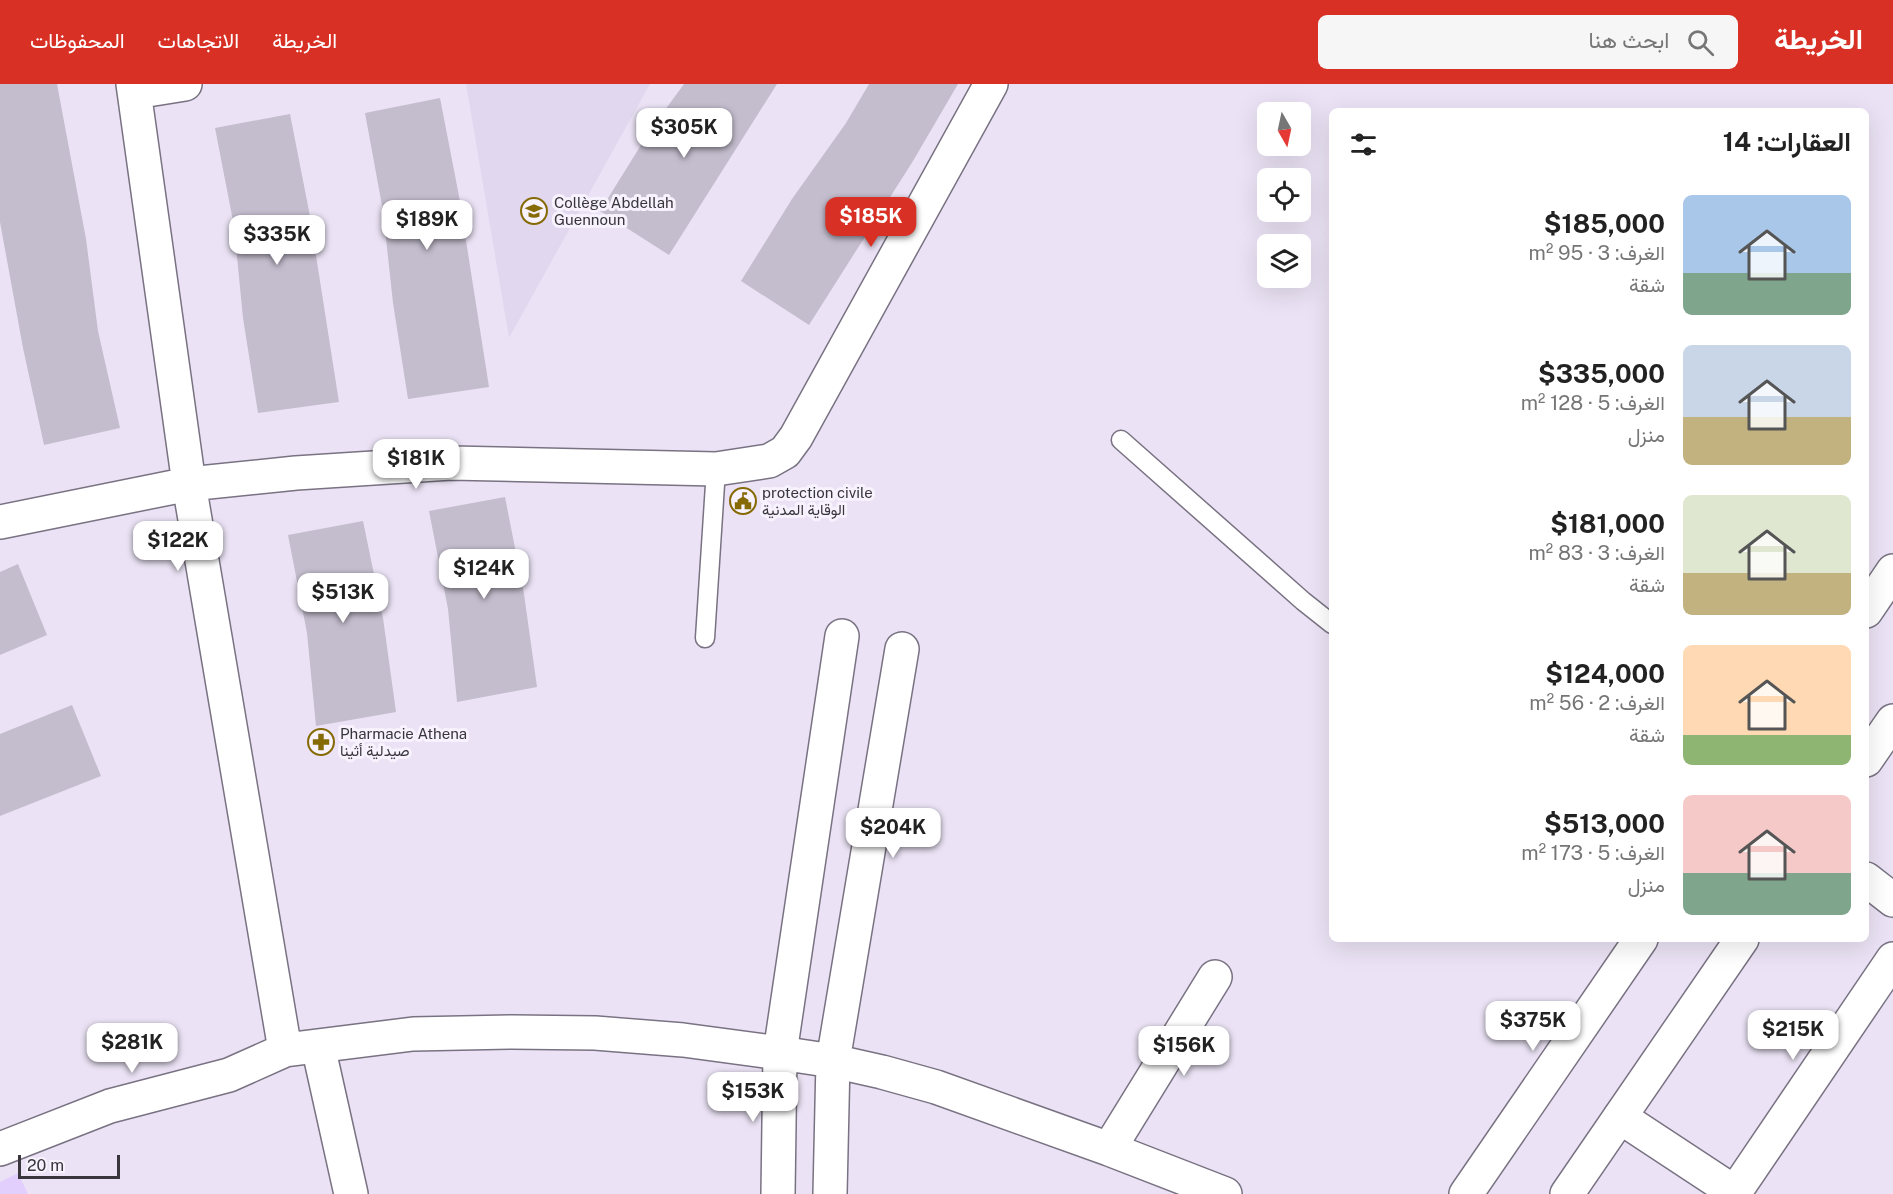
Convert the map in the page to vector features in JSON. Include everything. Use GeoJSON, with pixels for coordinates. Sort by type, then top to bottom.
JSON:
{"type":"FeatureCollection","features":[{"type":"Feature","properties":{"kind":"street"},"geometry":{"type":"LineString","coordinates":[[185,84],[134,88],[189,484],[285,1050]]}},
{"type":"Feature","properties":{"kind":"street"},"geometry":{"type":"LineString","coordinates":[[0,522],[189,484],[296,472],[451,463],[716,469],[769,461],[785,452],[796,437],[991,84]]}},
{"type":"Feature","properties":{"kind":"street"},"geometry":{"type":"LineString","coordinates":[[1869,607],[1893,571]]}},
{"type":"Feature","properties":{"kind":"street"},"geometry":{"type":"LineString","coordinates":[[778,1194],[780,1053],[842,636]]}},
{"type":"Feature","properties":{"kind":"street"},"geometry":{"type":"LineString","coordinates":[[830,1194],[833,1061],[902,649]]}},
{"type":"Feature","properties":{"kind":"street"},"geometry":{"type":"LineString","coordinates":[[1869,756],[1893,721]]}},
{"type":"Feature","properties":{"kind":"street"},"geometry":{"type":"LineString","coordinates":[[1869,881],[1893,900]]}},
{"type":"Feature","properties":{"kind":"street"},"geometry":{"type":"LineString","coordinates":[[1466,1194],[1639,942]]}},
{"type":"Feature","properties":{"kind":"street"},"geometry":{"type":"LineString","coordinates":[[1567,1194],[1740,942]]}},
{"type":"Feature","properties":{"kind":"street"},"geometry":{"type":"LineString","coordinates":[[1620,1117],[1736,1193],[1893,959]]}},
{"type":"Feature","properties":{"kind":"street"},"geometry":{"type":"LineString","coordinates":[[1109,1149],[1215,978]]}},
{"type":"Feature","properties":{"kind":"street"},"geometry":{"type":"LineString","coordinates":[[0,1149],[110,1106],[229,1075],[285,1050],[413,1034],[583,1033],[683,1040],[833,1061],[882,1072],[936,1087],[1109,1149],[1225,1194]]}},
{"type":"Feature","properties":{"kind":"street"},"geometry":{"type":"LineString","coordinates":[[318,1046],[351,1194]]}},
{"type":"Feature","properties":{"kind":"lane"},"geometry":{"type":"LineString","coordinates":[[1121,440],[1329,622]]}},
{"type":"Feature","properties":{"kind":"lane"},"geometry":{"type":"LineString","coordinates":[[705,638],[716,469]]}},
{"type":"Feature","properties":{"kind":"shaded area","name":"Collège Abdellah Guennoun"},"geometry":{"type":"Polygon","coordinates":[[[466,84],[650,84],[509,338],[466,84]]]}},
{"type":"Feature","properties":{"kind":"shaded area"},"geometry":{"type":"Polygon","coordinates":[[[18,1173],[28,1194],[0,1194],[0,1182],[18,1173]]]}},
{"type":"Feature","properties":{"kind":"building"},"geometry":{"type":"Polygon","coordinates":[[[0,84],[57,84],[86,239],[98,331],[120,428],[44,445],[23,348],[0,222],[0,84]]]}},
{"type":"Feature","properties":{"kind":"building"},"geometry":{"type":"Polygon","coordinates":[[[684,84],[777,84],[669,255],[600,211],[651,129],[684,84]]]}},
{"type":"Feature","properties":{"kind":"building"},"geometry":{"type":"Polygon","coordinates":[[[869,84],[958,84],[913,161],[809,325],[741,281],[792,199],[846,123],[869,84]]]}},
{"type":"Feature","properties":{"kind":"building"},"geometry":{"type":"Polygon","coordinates":[[[440,98],[459,196],[489,387],[408,399],[393,303],[383,211],[365,113],[440,98]]]}},
{"type":"Feature","properties":{"kind":"building"},"geometry":{"type":"Polygon","coordinates":[[[290,114],[309,211],[339,402],[258,413],[243,318],[234,226],[215,128],[290,114]]]}},
{"type":"Feature","properties":{"kind":"building"},"geometry":{"type":"Polygon","coordinates":[[[505,497],[524,594],[537,687],[457,702],[448,609],[429,511],[505,497]]]}},
{"type":"Feature","properties":{"kind":"building"},"geometry":{"type":"Polygon","coordinates":[[[363,521],[383,618],[396,712],[316,726],[307,633],[288,535],[363,521]]]}},
{"type":"Feature","properties":{"kind":"building"},"geometry":{"type":"Polygon","coordinates":[[[18,564],[47,635],[0,655],[0,572],[18,564]]]}},
{"type":"Feature","properties":{"kind":"building"},"geometry":{"type":"Polygon","coordinates":[[[72,705],[101,776],[0,816],[0,734],[72,705]]]}},
{"type":"Feature","properties":{"kind":"place","name":"Collège Abdellah Guennoun"},"geometry":{"type":"Point","coordinates":[534,211]}},
{"type":"Feature","properties":{"kind":"place","name":"protection civile الوقاية المدنية"},"geometry":{"type":"Point","coordinates":[743,501]}},
{"type":"Feature","properties":{"kind":"place","name":"Pharmacie Athena صيدلية أثينا"},"geometry":{"type":"Point","coordinates":[321,742]}}]}
